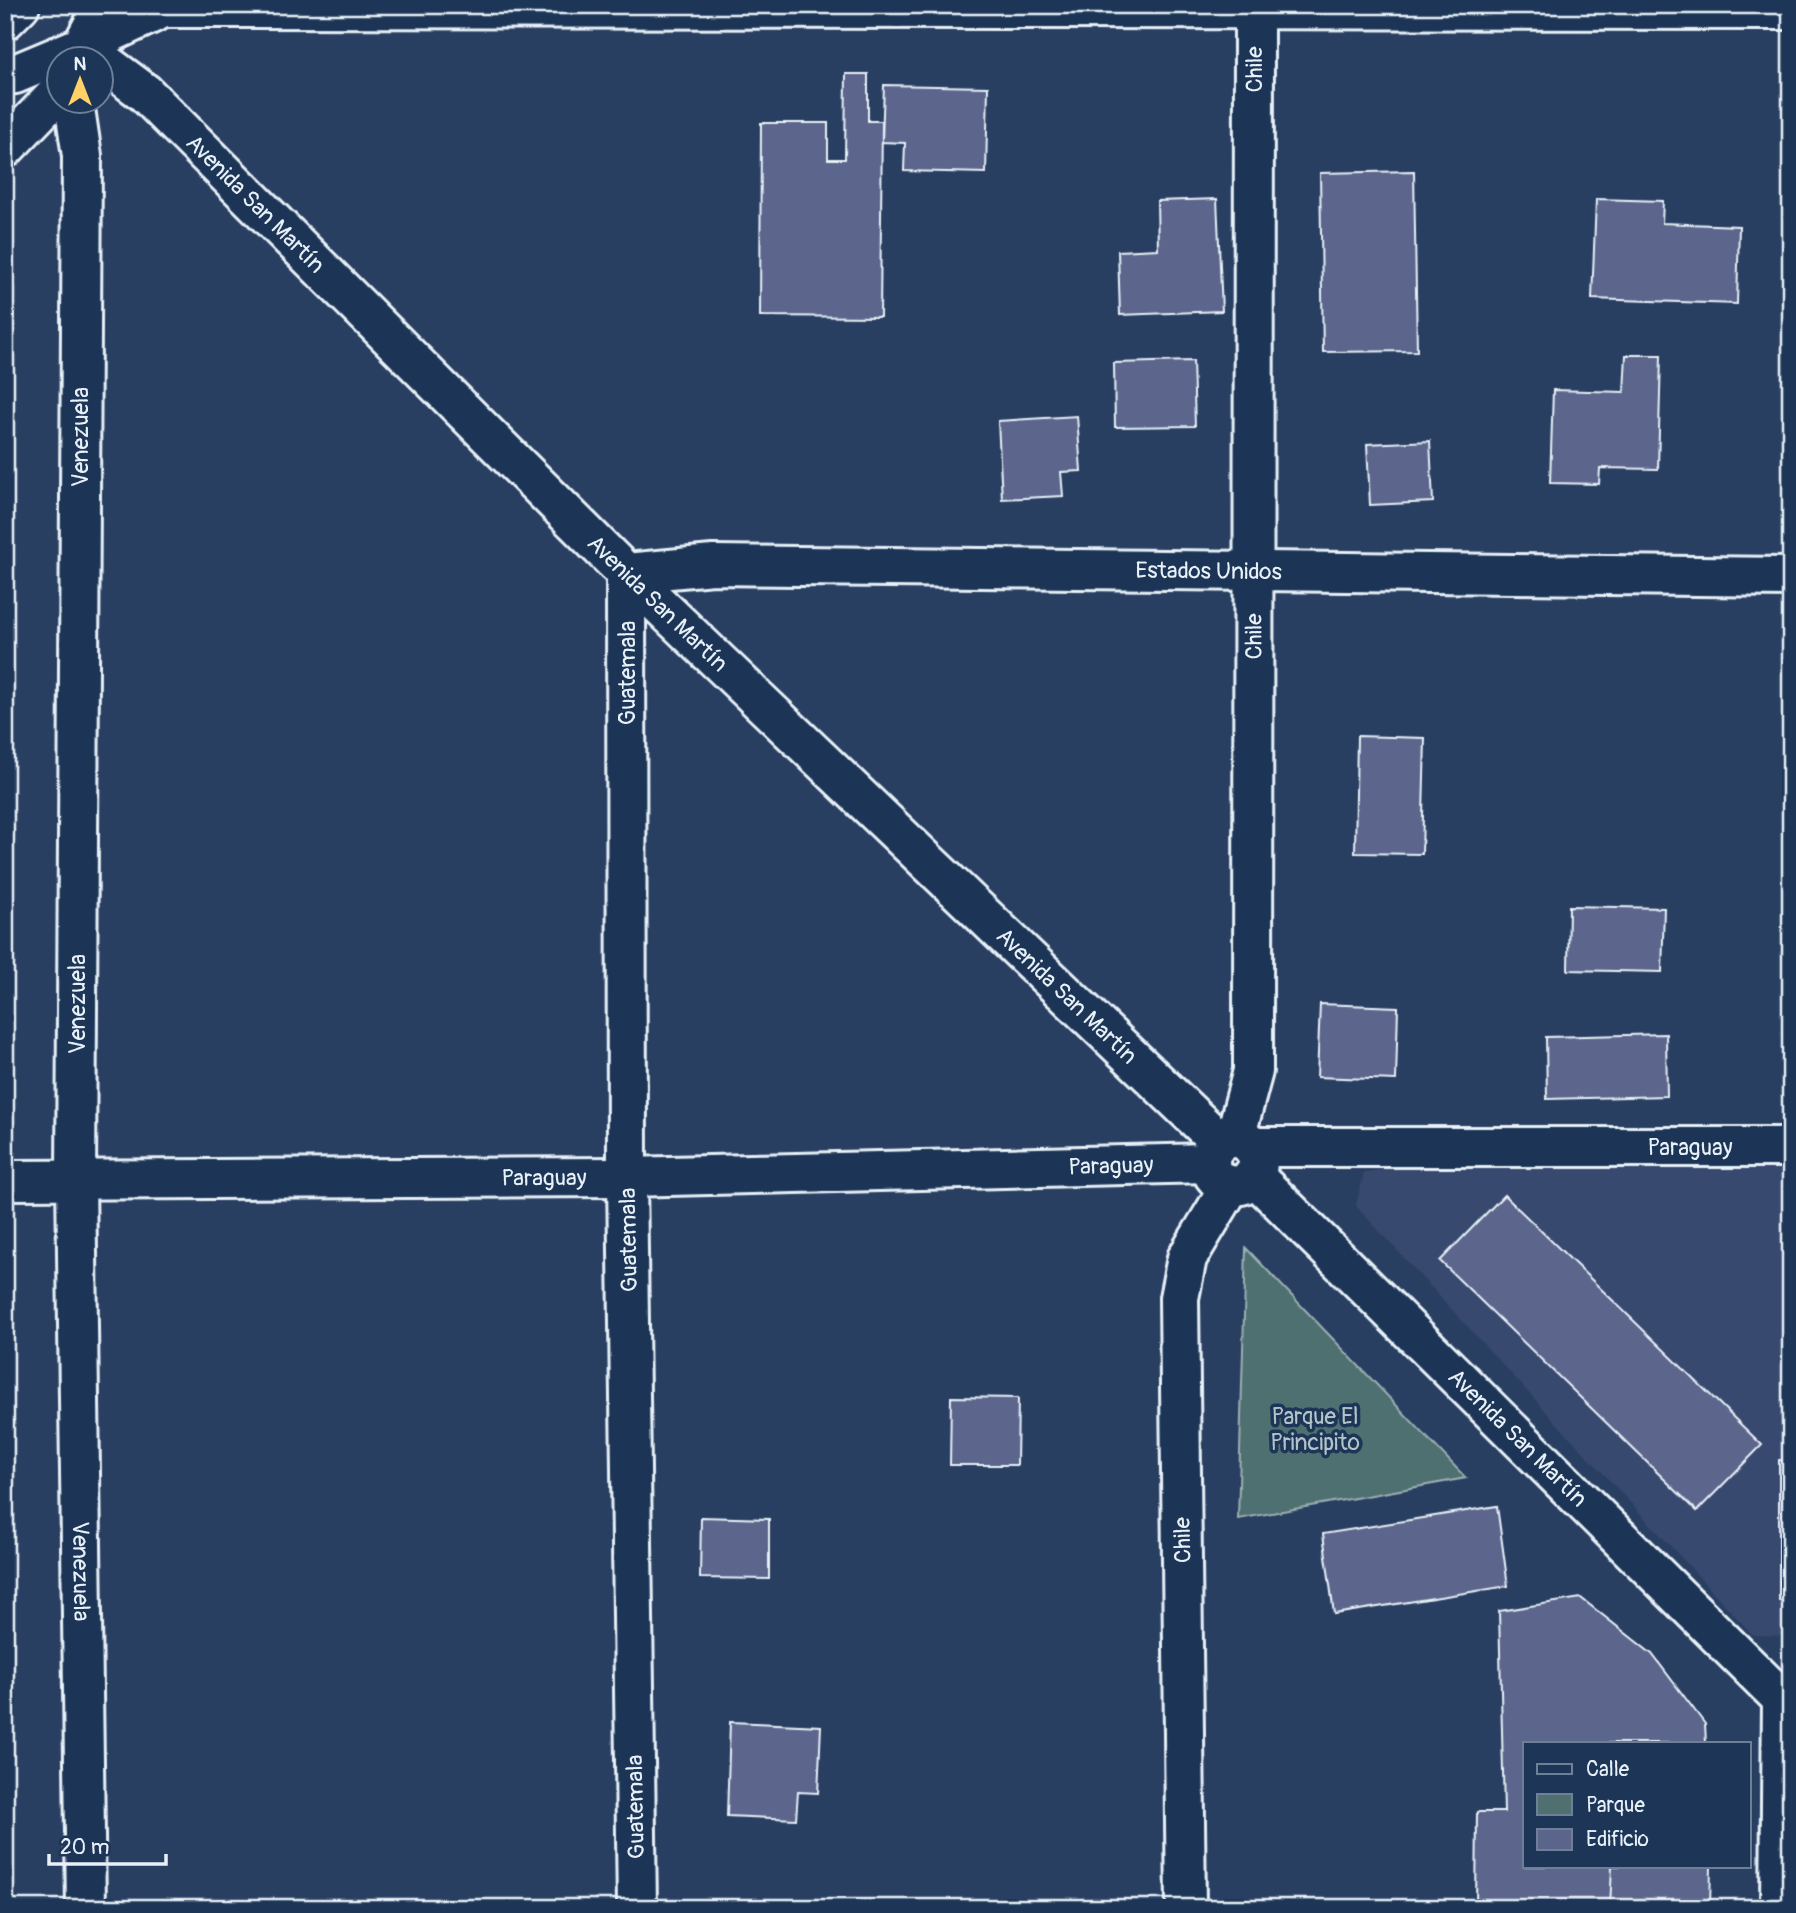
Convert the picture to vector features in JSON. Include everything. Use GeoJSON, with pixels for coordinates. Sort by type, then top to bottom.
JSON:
{"type":"FeatureCollection","features":[{"type":"Feature","properties":{"kind":"main road"},"geometry":{"type":"LineString","coordinates":[[5,20],[20,5]]}},
{"type":"Feature","properties":{"kind":"main road"},"geometry":{"type":"LineString","coordinates":[[93,46],[104,5]]}},
{"type":"Feature","properties":{"kind":"main road"},"geometry":{"type":"LineString","coordinates":[[106,46],[169,6],[1791,10]]}},
{"type":"Feature","properties":{"kind":"main road","name":"Chile"},"geometry":{"type":"LineString","coordinates":[[1186,1908],[1179,1298],[1187,1258],[1234,1158],[1253,1071],[1254,7]]}},
{"type":"Feature","properties":{"kind":"main road"},"geometry":{"type":"LineString","coordinates":[[5,75],[46,67]]}},
{"type":"Feature","properties":{"kind":"main road","name":"Avenida San Martín"},"geometry":{"type":"LineString","coordinates":[[116,73],[145,93],[626,573],[1234,1158],[1786,1699]]}},
{"type":"Feature","properties":{"kind":"main road"},"geometry":{"type":"LineString","coordinates":[[5,148],[46,106]]}},
{"type":"Feature","properties":{"kind":"main road","name":"Venezuela"},"geometry":{"type":"LineString","coordinates":[[76,116],[82,156],[76,1180],[86,1908]]}},
{"type":"Feature","properties":{"kind":"main road","name":"Estados Unidos"},"geometry":{"type":"LineString","coordinates":[[626,573],[713,565],[1791,577]]}},
{"type":"Feature","properties":{"kind":"main road","name":"Guatemala"},"geometry":{"type":"LineString","coordinates":[[626,573],[627,1177],[637,1908]]}},
{"type":"Feature","properties":{"kind":"main road","name":"Paraguay"},"geometry":{"type":"LineString","coordinates":[[5,1180],[627,1177],[1234,1158],[1791,1147]]}},
{"type":"Feature","properties":{"kind":"main road"},"geometry":{"type":"LineString","coordinates":[[1780,1908],[1786,1699]]}},
{"type":"Feature","properties":{"kind":"shaded area"},"geometry":{"type":"Polygon","coordinates":[[[1791,1154],[1791,1636],[1753,1635],[1356,1206],[1364,1174],[1398,1164],[1791,1154]]]}},
{"type":"Feature","properties":{"kind":"green space","name":"Parque El Principito"},"geometry":{"type":"Polygon","coordinates":[[[1246,1248],[1466,1478],[1238,1519],[1246,1248]]]}},
{"type":"Feature","properties":{"kind":"building"},"geometry":{"type":"Polygon","coordinates":[[[846,74],[868,74],[868,121],[882,121],[880,317],[760,316],[761,123],[828,123],[828,159],[845,159],[846,74]]]}},
{"type":"Feature","properties":{"kind":"building"},"geometry":{"type":"Polygon","coordinates":[[[884,85],[988,87],[986,173],[904,171],[905,143],[882,142],[884,85]]]}},
{"type":"Feature","properties":{"kind":"building"},"geometry":{"type":"Polygon","coordinates":[[[1414,171],[1417,351],[1323,352],[1320,173],[1414,171]]]}},
{"type":"Feature","properties":{"kind":"building"},"geometry":{"type":"Polygon","coordinates":[[[1217,199],[1222,311],[1120,315],[1118,251],[1158,249],[1157,201],[1217,199]]]}},
{"type":"Feature","properties":{"kind":"building"},"geometry":{"type":"Polygon","coordinates":[[[1596,199],[1663,201],[1662,223],[1739,226],[1737,304],[1592,299],[1596,199]]]}},
{"type":"Feature","properties":{"kind":"building"},"geometry":{"type":"Polygon","coordinates":[[[1626,355],[1661,355],[1658,469],[1600,468],[1599,484],[1550,483],[1553,390],[1624,392],[1626,355]]]}},
{"type":"Feature","properties":{"kind":"building"},"geometry":{"type":"Polygon","coordinates":[[[1193,361],[1195,426],[1115,427],[1114,363],[1193,361]]]}},
{"type":"Feature","properties":{"kind":"building"},"geometry":{"type":"Polygon","coordinates":[[[1077,416],[1081,471],[1061,472],[1063,496],[1002,499],[998,421],[1077,416]]]}},
{"type":"Feature","properties":{"kind":"building"},"geometry":{"type":"Polygon","coordinates":[[[1430,441],[1433,502],[1370,505],[1367,444],[1430,441]]]}},
{"type":"Feature","properties":{"kind":"building"},"geometry":{"type":"Polygon","coordinates":[[[1357,736],[1425,738],[1422,854],[1355,853],[1357,736]]]}},
{"type":"Feature","properties":{"kind":"building"},"geometry":{"type":"Polygon","coordinates":[[[1569,906],[1664,908],[1662,972],[1568,970],[1569,906]]]}},
{"type":"Feature","properties":{"kind":"building"},"geometry":{"type":"Polygon","coordinates":[[[1320,1004],[1398,1007],[1396,1080],[1317,1077],[1320,1004]]]}},
{"type":"Feature","properties":{"kind":"building"},"geometry":{"type":"Polygon","coordinates":[[[1666,1034],[1667,1096],[1547,1099],[1546,1037],[1666,1034]]]}},
{"type":"Feature","properties":{"kind":"building"},"geometry":{"type":"Polygon","coordinates":[[[1504,1195],[1762,1445],[1697,1511],[1440,1261],[1504,1195]]]}},
{"type":"Feature","properties":{"kind":"building"},"geometry":{"type":"Polygon","coordinates":[[[951,1397],[1018,1398],[1017,1465],[950,1465],[951,1397]]]}},
{"type":"Feature","properties":{"kind":"building"},"geometry":{"type":"Polygon","coordinates":[[[1779,1460],[1791,1460],[1791,1601],[1779,1601],[1779,1460]]]}},
{"type":"Feature","properties":{"kind":"building"},"geometry":{"type":"Polygon","coordinates":[[[1497,1506],[1508,1586],[1334,1614],[1323,1534],[1497,1506]]]}},
{"type":"Feature","properties":{"kind":"building"},"geometry":{"type":"Polygon","coordinates":[[[701,1517],[769,1519],[769,1579],[700,1578],[701,1517]]]}},
{"type":"Feature","properties":{"kind":"building"},"geometry":{"type":"Polygon","coordinates":[[[1581,1598],[1652,1654],[1705,1724],[1706,1742],[1523,1742],[1523,1868],[1711,1868],[1710,1908],[1476,1908],[1477,1812],[1504,1812],[1499,1611],[1581,1598]]]}},
{"type":"Feature","properties":{"kind":"building"},"geometry":{"type":"Polygon","coordinates":[[[730,1722],[821,1726],[818,1793],[798,1792],[796,1819],[727,1816],[730,1722]]]}},
{"type":"Feature","properties":{"kind":"building"},"geometry":{"type":"Polygon","coordinates":[[[1612,1868],[1711,1868],[1710,1908],[1610,1908],[1612,1868]]]}}]}
